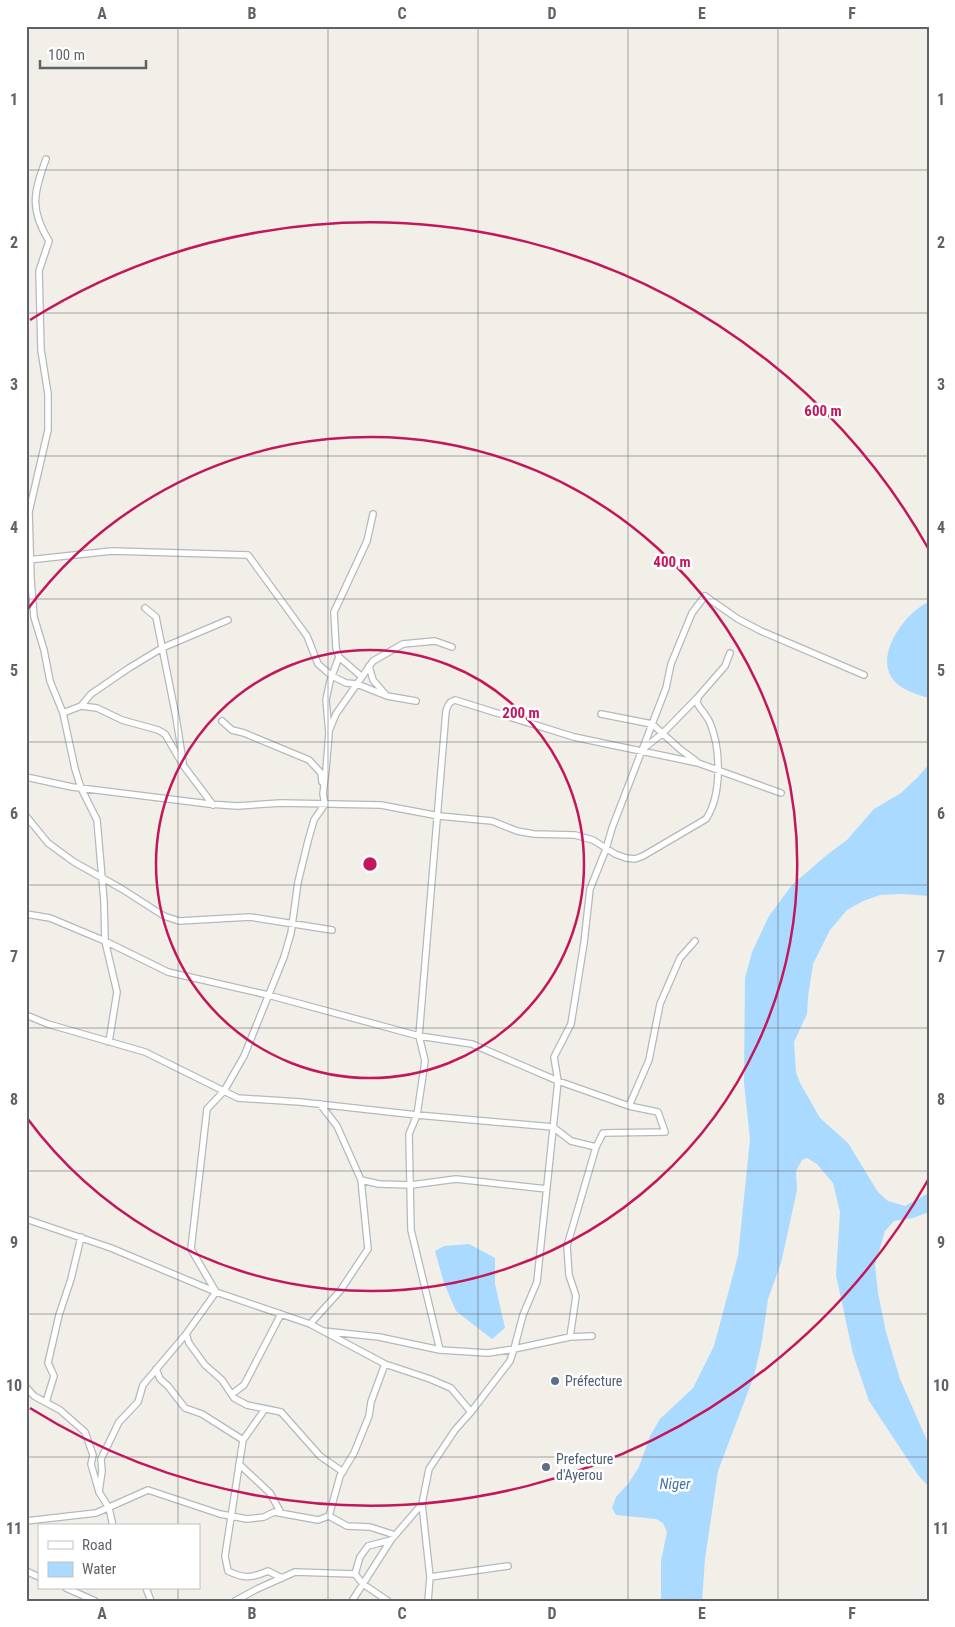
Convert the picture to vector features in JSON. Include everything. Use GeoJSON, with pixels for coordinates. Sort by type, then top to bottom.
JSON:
{"type":"FeatureCollection","features":[{"type":"Feature","properties":{"kind":"street"},"geometry":{"type":"LineString","coordinates":[[46,159],[36,188],[36,212],[43,232],[49,241],[39,271],[41,350],[48,394],[48,430],[29,512],[28,560],[36,624],[44,650],[50,681],[63,714],[81,788],[97,820],[105,941],[117,992],[109,1042]]}},
{"type":"Feature","properties":{"kind":"street"},"geometry":{"type":"LineString","coordinates":[[362,677],[339,656],[336,648],[334,612],[367,540],[373,514]]}},
{"type":"Feature","properties":{"kind":"street"},"geometry":{"type":"LineString","coordinates":[[28,560],[112,551],[248,555],[307,636],[318,664],[332,676],[346,683],[357,684],[387,696],[416,700]]}},
{"type":"Feature","properties":{"kind":"street"},"geometry":{"type":"LineString","coordinates":[[428,1601],[430,1577],[422,1504],[430,1469],[455,1430],[510,1361],[523,1315],[538,1282],[558,1081],[554,1056],[571,1024],[584,944],[590,889],[666,688],[671,664],[692,613],[705,596],[761,631],[864,675]]}},
{"type":"Feature","properties":{"kind":"street"},"geometry":{"type":"LineString","coordinates":[[145,608],[156,617],[184,764]]}},
{"type":"Feature","properties":{"kind":"street"},"geometry":{"type":"LineString","coordinates":[[63,714],[81,706],[91,694],[162,648],[228,620]]}},
{"type":"Feature","properties":{"kind":"street"},"geometry":{"type":"LineString","coordinates":[[329,733],[336,714],[373,661],[403,644],[435,641],[452,647]]}},
{"type":"Feature","properties":{"kind":"street"},"geometry":{"type":"LineString","coordinates":[[641,750],[663,733],[698,697],[725,666],[730,653]]}},
{"type":"Feature","properties":{"kind":"street"},"geometry":{"type":"LineString","coordinates":[[323,794],[329,733],[326,700],[339,656]]}},
{"type":"Feature","properties":{"kind":"street"},"geometry":{"type":"LineString","coordinates":[[369,666],[373,680],[387,696]]}},
{"type":"Feature","properties":{"kind":"street"},"geometry":{"type":"LineString","coordinates":[[26,777],[81,788],[213,804],[381,805],[439,816],[492,821],[517,831],[534,834],[575,834],[593,840],[606,849],[626,858],[635,859],[706,819],[710,814],[719,771],[710,723],[697,704],[698,697]]}},
{"type":"Feature","properties":{"kind":"street"},"geometry":{"type":"LineString","coordinates":[[440,1350],[411,1230],[409,1134],[417,1115],[425,1061],[419,1036],[439,816],[446,711],[451,702],[455,700],[574,737],[698,763],[782,793]]}},
{"type":"Feature","properties":{"kind":"street"},"geometry":{"type":"LineString","coordinates":[[81,706],[97,708],[122,720],[158,730],[165,734],[213,804]]}},
{"type":"Feature","properties":{"kind":"street"},"geometry":{"type":"LineString","coordinates":[[601,714],[652,724],[698,763]]}},
{"type":"Feature","properties":{"kind":"street"},"geometry":{"type":"LineString","coordinates":[[216,1292],[191,1249],[207,1109],[224,1091],[244,1056],[284,957],[308,841],[314,820],[325,804],[321,773],[309,760],[244,733],[232,730],[222,722]]}},
{"type":"Feature","properties":{"kind":"street"},"geometry":{"type":"LineString","coordinates":[[26,816],[48,843],[74,862],[102,877],[164,916],[179,920],[250,917],[332,930]]}},
{"type":"Feature","properties":{"kind":"street"},"geometry":{"type":"LineString","coordinates":[[26,914],[50,918],[105,941],[168,972],[268,995],[419,1036],[472,1044],[558,1081],[629,1106],[658,1112],[665,1132],[603,1133],[596,1148],[567,1246],[569,1275],[576,1296],[570,1337]]}},
{"type":"Feature","properties":{"kind":"street"},"geometry":{"type":"LineString","coordinates":[[629,1106],[649,1060],[660,1004],[680,958],[695,940]]}},
{"type":"Feature","properties":{"kind":"street"},"geometry":{"type":"LineString","coordinates":[[26,1015],[48,1024],[145,1052],[238,1098],[320,1104],[553,1127],[571,1141],[596,1148]]}},
{"type":"Feature","properties":{"kind":"street"},"geometry":{"type":"LineString","coordinates":[[310,1324],[340,1291],[368,1249],[361,1180],[336,1126],[320,1104]]}},
{"type":"Feature","properties":{"kind":"street"},"geometry":{"type":"LineString","coordinates":[[361,1180],[379,1184],[411,1185],[456,1179],[547,1189]]}},
{"type":"Feature","properties":{"kind":"street"},"geometry":{"type":"LineString","coordinates":[[26,1218],[111,1248],[216,1292],[310,1324],[385,1364],[451,1388],[471,1412]]}},
{"type":"Feature","properties":{"kind":"street"},"geometry":{"type":"LineString","coordinates":[[46,1402],[54,1376],[48,1362],[58,1315],[71,1279],[81,1238]]}},
{"type":"Feature","properties":{"kind":"street"},"geometry":{"type":"LineString","coordinates":[[99,1492],[102,1471],[101,1459],[119,1422],[138,1402],[143,1385],[186,1334],[216,1292]]}},
{"type":"Feature","properties":{"kind":"street"},"geometry":{"type":"LineString","coordinates":[[232,1394],[244,1385],[281,1314]]}},
{"type":"Feature","properties":{"kind":"street"},"geometry":{"type":"LineString","coordinates":[[323,1331],[379,1337],[440,1350],[488,1353],[570,1337],[592,1336]]}},
{"type":"Feature","properties":{"kind":"street"},"geometry":{"type":"LineString","coordinates":[[186,1334],[189,1343],[205,1365],[222,1380],[234,1398],[247,1405],[281,1412],[320,1456],[343,1472]]}},
{"type":"Feature","properties":{"kind":"street"},"geometry":{"type":"LineString","coordinates":[[328,1516],[340,1476],[354,1454],[369,1416],[371,1402],[385,1364]]}},
{"type":"Feature","properties":{"kind":"street"},"geometry":{"type":"LineString","coordinates":[[156,1369],[160,1380],[168,1386],[185,1408],[202,1414],[243,1440]]}},
{"type":"Feature","properties":{"kind":"street"},"geometry":{"type":"LineString","coordinates":[[26,1387],[34,1396],[60,1410],[85,1432],[93,1455],[92,1464],[99,1492],[109,1508],[113,1524]]}},
{"type":"Feature","properties":{"kind":"street"},"geometry":{"type":"LineString","coordinates":[[265,1409],[243,1440],[225,1556],[228,1571],[239,1577],[255,1577],[268,1571],[282,1578]]}},
{"type":"Feature","properties":{"kind":"street"},"geometry":{"type":"LineString","coordinates":[[239,1464],[270,1493],[281,1513]]}},
{"type":"Feature","properties":{"kind":"street"},"geometry":{"type":"LineString","coordinates":[[26,1521],[96,1513],[148,1490],[220,1514],[247,1519],[264,1517],[274,1512],[318,1520],[328,1516],[347,1526],[370,1526],[393,1538]]}},
{"type":"Feature","properties":{"kind":"street"},"geometry":{"type":"LineString","coordinates":[[352,1601],[393,1538],[422,1504]]}},
{"type":"Feature","properties":{"kind":"street"},"geometry":{"type":"LineString","coordinates":[[355,1574],[360,1557],[368,1546],[393,1538]]}},
{"type":"Feature","properties":{"kind":"street"},"geometry":{"type":"LineString","coordinates":[[430,1577],[508,1566]]}},
{"type":"Feature","properties":{"kind":"street"},"geometry":{"type":"LineString","coordinates":[[26,1571],[38,1576]]}},
{"type":"Feature","properties":{"kind":"street"},"geometry":{"type":"LineString","coordinates":[[235,1601],[295,1572],[355,1574],[363,1584],[388,1601]]}},
{"type":"Feature","properties":{"kind":"street"},"geometry":{"type":"LineString","coordinates":[[70,1590],[95,1601]]}},
{"type":"Feature","properties":{"kind":"water"},"geometry":{"type":"Polygon","coordinates":[[[929,602],[929,698],[899,686],[892,678],[888,668],[887,657],[890,646],[903,624],[911,614],[929,602]]]}},
{"type":"Feature","properties":{"kind":"water","name":"Niger"},"geometry":{"type":"Polygon","coordinates":[[[929,764],[929,896],[880,895],[863,901],[847,910],[830,930],[813,964],[807,1014],[794,1042],[796,1072],[800,1083],[820,1118],[848,1143],[878,1192],[888,1201],[905,1206],[929,1193],[929,1212],[913,1218],[894,1221],[885,1231],[875,1265],[878,1293],[886,1332],[900,1379],[929,1445],[929,1487],[918,1475],[869,1401],[853,1354],[836,1275],[840,1212],[833,1183],[817,1164],[807,1158],[802,1160],[796,1171],[797,1190],[781,1263],[768,1299],[762,1341],[754,1376],[718,1471],[705,1559],[702,1601],[661,1601],[661,1561],[667,1532],[663,1523],[656,1519],[616,1515],[612,1508],[616,1497],[628,1484],[639,1467],[650,1436],[660,1419],[693,1388],[714,1346],[738,1256],[750,1139],[744,1083],[745,978],[752,952],[769,916],[792,885],[847,840],[874,809],[901,793],[929,764]]]}},
{"type":"Feature","properties":{"kind":"water"},"geometry":{"type":"Polygon","coordinates":[[[469,1244],[495,1258],[495,1284],[505,1328],[492,1339],[456,1311],[444,1283],[435,1251],[444,1246],[469,1244]]]}},
{"type":"Feature","properties":{"kind":"place","name":"Préfecture"},"geometry":{"type":"Point","coordinates":[555,1381]}},
{"type":"Feature","properties":{"kind":"place","name":"Prefecture d'Ayerou"},"geometry":{"type":"Point","coordinates":[546,1467]}}]}
